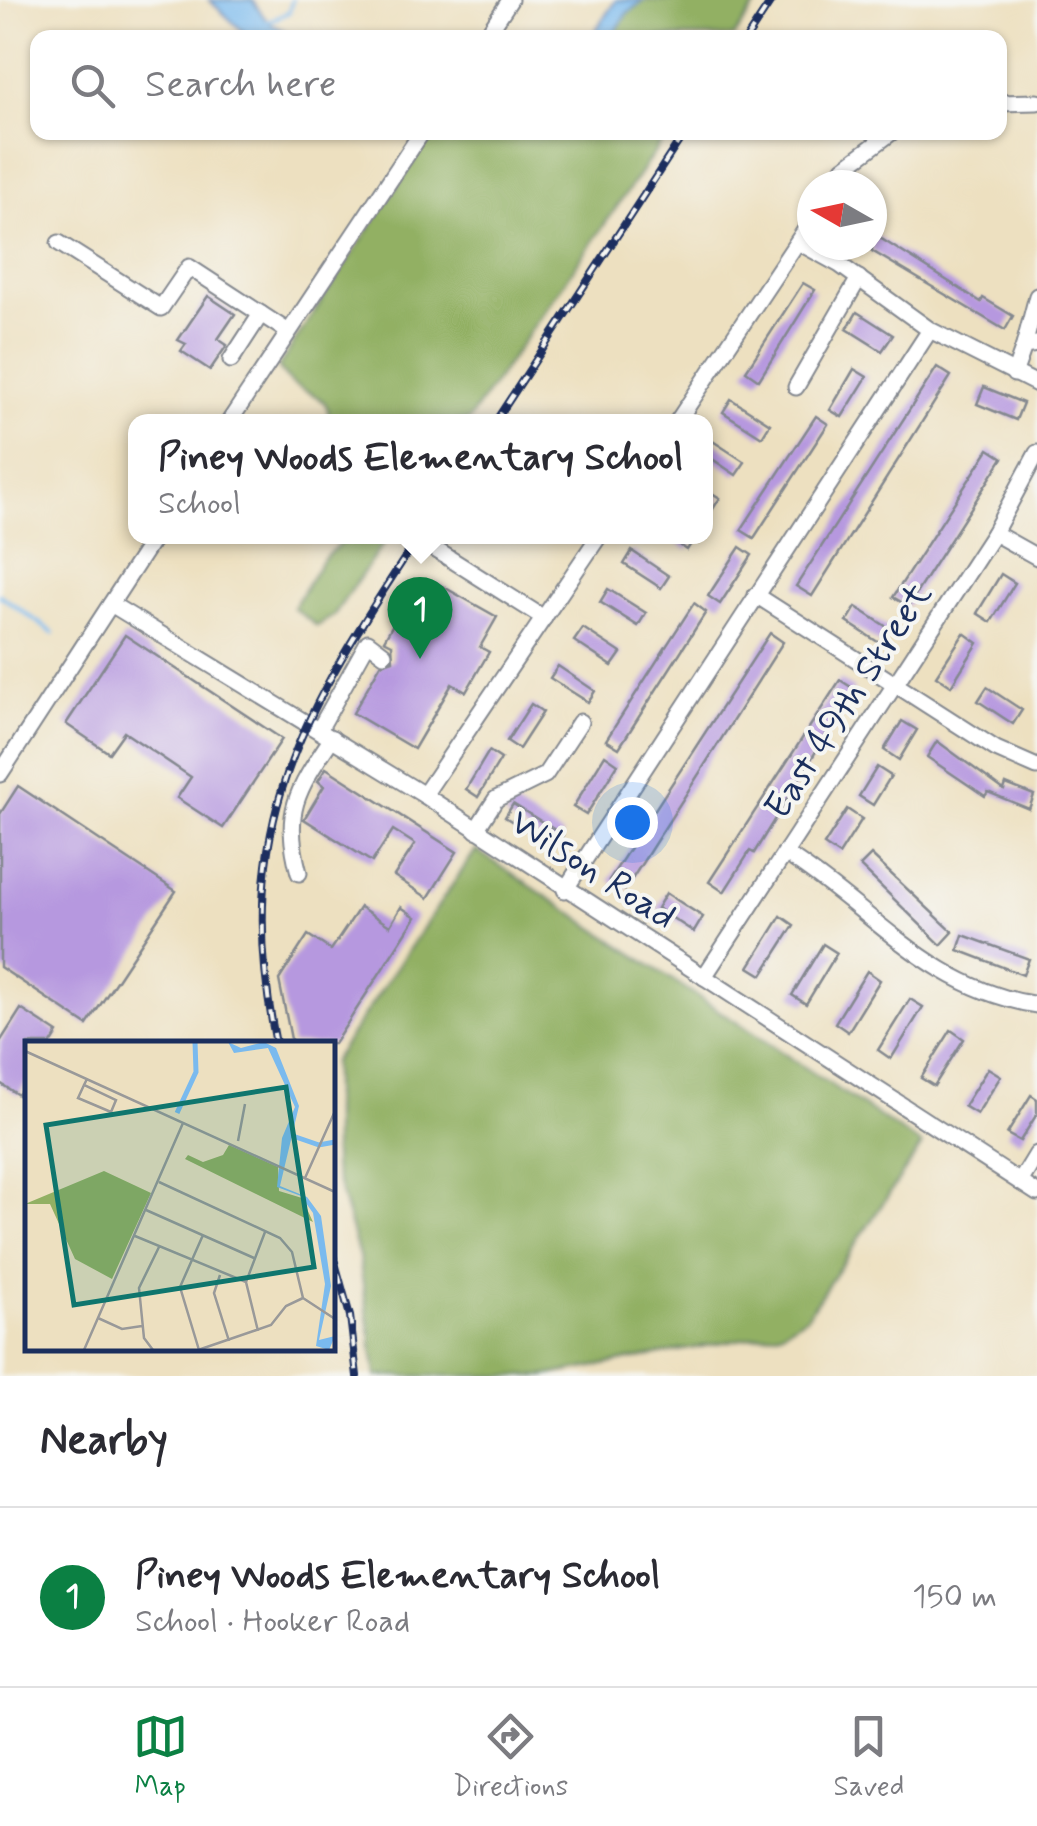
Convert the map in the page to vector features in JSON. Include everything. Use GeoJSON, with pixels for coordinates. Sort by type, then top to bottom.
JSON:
{"type":"FeatureCollection","features":[{"type":"Feature","properties":{"kind":"street"},"geometry":{"type":"LineString","coordinates":[[490,30],[510,0]]}},
{"type":"Feature","properties":{"kind":"street"},"geometry":{"type":"LineString","coordinates":[[1007,103],[1037,102]]}},
{"type":"Feature","properties":{"kind":"street"},"geometry":{"type":"LineString","coordinates":[[234,414],[417,140]]}},
{"type":"Feature","properties":{"kind":"street"},"geometry":{"type":"LineString","coordinates":[[843,170],[881,140]]}},
{"type":"Feature","properties":{"kind":"street"},"geometry":{"type":"LineString","coordinates":[[59,243],[161,308],[190,267],[287,331]]}},
{"type":"Feature","properties":{"kind":"street"},"geometry":{"type":"LineString","coordinates":[[682,414],[797,243]]}},
{"type":"Feature","properties":{"kind":"street"},"geometry":{"type":"LineString","coordinates":[[828,260],[930,330],[1037,384]]}},
{"type":"Feature","properties":{"kind":"street"},"geometry":{"type":"LineString","coordinates":[[796,387],[859,278]]}},
{"type":"Feature","properties":{"kind":"street"},"geometry":{"type":"LineString","coordinates":[[1014,374],[1030,345],[1037,296]]}},
{"type":"Feature","properties":{"kind":"street"},"geometry":{"type":"LineString","coordinates":[[231,360],[261,314]]}},
{"type":"Feature","properties":{"kind":"street"},"geometry":{"type":"LineString","coordinates":[[565,890],[930,330]]}},
{"type":"Feature","properties":{"kind":"street","name":"East 49th Street"},"geometry":{"type":"LineString","coordinates":[[704,977],[994,532],[1037,453]]}},
{"type":"Feature","properties":{"kind":"street"},"geometry":{"type":"LineString","coordinates":[[994,532],[1037,556]]}},
{"type":"Feature","properties":{"kind":"street"},"geometry":{"type":"LineString","coordinates":[[0,774],[150,544]]}},
{"type":"Feature","properties":{"kind":"street"},"geometry":{"type":"LineString","coordinates":[[424,796],[594,544]]}},
{"type":"Feature","properties":{"kind":"street"},"geometry":{"type":"LineString","coordinates":[[433,548],[544,618]]}},
{"type":"Feature","properties":{"kind":"street"},"geometry":{"type":"LineString","coordinates":[[756,595],[996,749],[1037,767]]}},
{"type":"Feature","properties":{"kind":"street","name":"Wilson Road"},"geometry":{"type":"LineString","coordinates":[[111,604],[424,796],[1037,1193]]}},
{"type":"Feature","properties":{"kind":"street"},"geometry":{"type":"LineString","coordinates":[[299,872],[290,835],[298,790],[368,642],[384,654]]}},
{"type":"Feature","properties":{"kind":"street"},"geometry":{"type":"LineString","coordinates":[[476,830],[496,799],[545,775],[580,722]]}},
{"type":"Feature","properties":{"kind":"street"},"geometry":{"type":"LineString","coordinates":[[786,854],[835,885],[882,929],[941,972],[996,998],[1037,1005]]}},
{"type":"Feature","properties":{"kind":"street"},"geometry":{"type":"LineString","coordinates":[[1020,1182],[1037,1154]]}},
{"type":"Feature","properties":{"kind":"green space"},"geometry":{"type":"Polygon","coordinates":[[[644,0],[760,0],[739,30],[617,30],[627,12],[644,0]]]}},
{"type":"Feature","properties":{"kind":"green space"},"geometry":{"type":"Polygon","coordinates":[[[427,140],[663,140],[473,414],[328,414],[324,402],[293,384],[278,367],[427,140]]]}},
{"type":"Feature","properties":{"kind":"green space"},"geometry":{"type":"Polygon","coordinates":[[[339,544],[383,544],[333,616],[317,626],[293,608],[322,560],[339,544]]]}},
{"type":"Feature","properties":{"kind":"green space"},"geometry":{"type":"Polygon","coordinates":[[[476,850],[922,1145],[807,1316],[780,1332],[544,1376],[376,1376],[359,1256],[335,1173],[335,1058],[476,850]]]}},
{"type":"Feature","properties":{"kind":"water"},"geometry":{"type":"Polygon","coordinates":[[[209,0],[252,0],[267,21],[283,30],[241,30],[209,0]]]}},
{"type":"Feature","properties":{"kind":"water"},"geometry":{"type":"Polygon","coordinates":[[[616,0],[644,0],[627,13],[616,30],[596,30],[616,0]]]}},
{"type":"Feature","properties":{"kind":"building"},"geometry":{"type":"Polygon","coordinates":[[[887,242],[981,302],[983,298],[1013,316],[1005,330],[887,260],[887,242]]]}},
{"type":"Feature","properties":{"kind":"building"},"geometry":{"type":"Polygon","coordinates":[[[803,283],[815,290],[759,380],[746,371],[803,283]]]}},
{"type":"Feature","properties":{"kind":"building"},"geometry":{"type":"Polygon","coordinates":[[[208,296],[235,314],[218,339],[227,345],[210,370],[181,351],[186,344],[178,340],[208,296]]]}},
{"type":"Feature","properties":{"kind":"building"},"geometry":{"type":"Polygon","coordinates":[[[857,312],[893,335],[882,351],[847,329],[857,312]]]}},
{"type":"Feature","properties":{"kind":"building"},"geometry":{"type":"Polygon","coordinates":[[[937,367],[951,376],[812,596],[796,586],[937,367]]]}},
{"type":"Feature","properties":{"kind":"building"},"geometry":{"type":"Polygon","coordinates":[[[854,369],[867,377],[842,417],[830,410],[854,369]]]}},
{"type":"Feature","properties":{"kind":"building"},"geometry":{"type":"Polygon","coordinates":[[[984,387],[1023,403],[1016,420],[977,404],[984,387]]]}},
{"type":"Feature","properties":{"kind":"building"},"geometry":{"type":"Polygon","coordinates":[[[731,399],[770,424],[762,437],[723,412],[731,399]]]}},
{"type":"Feature","properties":{"kind":"building"},"geometry":{"type":"Polygon","coordinates":[[[816,416],[828,424],[754,538],[741,530],[816,416]]]}},
{"type":"Feature","properties":{"kind":"building"},"geometry":{"type":"Polygon","coordinates":[[[713,441],[745,462],[736,475],[713,459],[713,441]]]}},
{"type":"Feature","properties":{"kind":"building"},"geometry":{"type":"Polygon","coordinates":[[[989,449],[1003,458],[908,606],[893,597],[989,449]]]}},
{"type":"Feature","properties":{"kind":"building"},"geometry":{"type":"Polygon","coordinates":[[[740,547],[752,555],[720,604],[708,596],[740,547]]]}},
{"type":"Feature","properties":{"kind":"building"},"geometry":{"type":"Polygon","coordinates":[[[632,551],[669,576],[661,588],[624,564],[632,551]]]}},
{"type":"Feature","properties":{"kind":"building"},"geometry":{"type":"Polygon","coordinates":[[[1001,574],[1015,583],[991,622],[977,613],[1001,574]]]}},
{"type":"Feature","properties":{"kind":"building"},"geometry":{"type":"Polygon","coordinates":[[[435,582],[497,617],[480,647],[489,652],[466,692],[452,684],[414,749],[353,713],[381,664],[393,660],[392,644],[384,640],[407,600],[420,607],[435,582]]]}},
{"type":"Feature","properties":{"kind":"building"},"geometry":{"type":"Polygon","coordinates":[[[608,589],[646,613],[638,626],[600,602],[608,589]]]}},
{"type":"Feature","properties":{"kind":"building"},"geometry":{"type":"Polygon","coordinates":[[[694,603],[706,612],[619,748],[606,740],[694,603]]]}},
{"type":"Feature","properties":{"kind":"building"},"geometry":{"type":"Polygon","coordinates":[[[856,607],[890,629],[881,644],[847,622],[856,607]]]}},
{"type":"Feature","properties":{"kind":"building"},"geometry":{"type":"Polygon","coordinates":[[[583,628],[621,653],[612,666],[574,641],[583,628]]]}},
{"type":"Feature","properties":{"kind":"building"},"geometry":{"type":"Polygon","coordinates":[[[770,633],[783,642],[625,890],[609,880],[770,633]]]}},
{"type":"Feature","properties":{"kind":"building"},"geometry":{"type":"Polygon","coordinates":[[[964,633],[978,643],[951,686],[936,676],[964,633]]]}},
{"type":"Feature","properties":{"kind":"building"},"geometry":{"type":"Polygon","coordinates":[[[125,635],[282,739],[223,828],[177,798],[191,777],[124,732],[109,753],[66,724],[125,635]]]}},
{"type":"Feature","properties":{"kind":"building"},"geometry":{"type":"Polygon","coordinates":[[[558,666],[595,691],[588,702],[550,678],[558,666]]]}},
{"type":"Feature","properties":{"kind":"building"},"geometry":{"type":"Polygon","coordinates":[[[840,680],[854,689],[754,853],[750,851],[724,892],[709,882],[840,680]]]}},
{"type":"Feature","properties":{"kind":"building"},"geometry":{"type":"Polygon","coordinates":[[[987,687],[1022,710],[1013,724],[978,701],[987,687]]]}},
{"type":"Feature","properties":{"kind":"building"},"geometry":{"type":"Polygon","coordinates":[[[531,704],[543,712],[519,749],[507,741],[531,704]]]}},
{"type":"Feature","properties":{"kind":"building"},"geometry":{"type":"Polygon","coordinates":[[[902,721],[917,730],[899,760],[884,750],[902,721]]]}},
{"type":"Feature","properties":{"kind":"building"},"geometry":{"type":"Polygon","coordinates":[[[937,741],[1004,790],[1006,784],[1034,795],[1029,809],[988,792],[985,796],[927,757],[937,741]]]}},
{"type":"Feature","properties":{"kind":"building"},"geometry":{"type":"Polygon","coordinates":[[[489,751],[501,759],[478,797],[466,789],[489,751]]]}},
{"type":"Feature","properties":{"kind":"building"},"geometry":{"type":"Polygon","coordinates":[[[605,755],[618,764],[586,815],[573,807],[605,755]]]}},
{"type":"Feature","properties":{"kind":"building"},"geometry":{"type":"Polygon","coordinates":[[[877,767],[891,776],[873,805],[859,796],[877,767]]]}},
{"type":"Feature","properties":{"kind":"building"},"geometry":{"type":"Polygon","coordinates":[[[326,768],[457,852],[428,898],[394,876],[415,844],[393,830],[372,862],[304,819],[324,786],[318,781],[326,768]]]}},
{"type":"Feature","properties":{"kind":"building"},"geometry":{"type":"Polygon","coordinates":[[[18,786],[176,891],[87,1025],[0,967],[0,814],[18,786]]]}},
{"type":"Feature","properties":{"kind":"building"},"geometry":{"type":"Polygon","coordinates":[[[513,804],[563,835],[555,848],[505,817],[513,804]]]}},
{"type":"Feature","properties":{"kind":"building"},"geometry":{"type":"Polygon","coordinates":[[[847,809],[862,819],[839,855],[824,845],[847,809]]]}},
{"type":"Feature","properties":{"kind":"building"},"geometry":{"type":"Polygon","coordinates":[[[871,855],[953,932],[941,945],[860,866],[871,855]]]}},
{"type":"Feature","properties":{"kind":"building"},"geometry":{"type":"Polygon","coordinates":[[[666,893],[703,917],[694,932],[657,908],[666,893]]]}},
{"type":"Feature","properties":{"kind":"building"},"geometry":{"type":"Polygon","coordinates":[[[360,907],[390,926],[401,907],[416,917],[335,1042],[291,1041],[279,980],[308,935],[331,950],[360,907]]]}},
{"type":"Feature","properties":{"kind":"building"},"geometry":{"type":"Polygon","coordinates":[[[781,916],[794,925],[762,975],[749,967],[781,916]]]}},
{"type":"Feature","properties":{"kind":"building"},"geometry":{"type":"Polygon","coordinates":[[[963,935],[1029,959],[1023,975],[958,950],[963,935]]]}},
{"type":"Feature","properties":{"kind":"building"},"geometry":{"type":"Polygon","coordinates":[[[823,944],[837,953],[806,1004],[792,995],[823,944]]]}},
{"type":"Feature","properties":{"kind":"building"},"geometry":{"type":"Polygon","coordinates":[[[867,971],[880,980],[848,1032],[835,1023],[867,971]]]}},
{"type":"Feature","properties":{"kind":"building"},"geometry":{"type":"Polygon","coordinates":[[[910,999],[923,1007],[891,1059],[878,1050],[910,999]]]}},
{"type":"Feature","properties":{"kind":"building"},"geometry":{"type":"Polygon","coordinates":[[[21,1009],[58,1033],[53,1041],[25,1041],[25,1084],[18,1095],[0,1083],[0,1042],[21,1009]]]}},
{"type":"Feature","properties":{"kind":"building"},"geometry":{"type":"Polygon","coordinates":[[[951,1030],[964,1039],[934,1086],[921,1078],[951,1030]]]}},
{"type":"Feature","properties":{"kind":"building"},"geometry":{"type":"Polygon","coordinates":[[[988,1068],[1001,1076],[977,1114],[964,1106],[988,1068]]]}},
{"type":"Feature","properties":{"kind":"building"},"geometry":{"type":"Polygon","coordinates":[[[1031,1095],[1037,1099],[1037,1114],[1020,1141],[1007,1134],[1031,1095]]]}},
{"type":"Feature","properties":{"kind":"waterway"},"geometry":{"type":"LineString","coordinates":[[263,24],[289,12],[292,0]]}},
{"type":"Feature","properties":{"kind":"waterway"},"geometry":{"type":"LineString","coordinates":[[0,595],[53,633]]}},
{"type":"Feature","properties":{"kind":"railway"},"geometry":{"type":"LineString","coordinates":[[752,30],[772,0]]}},
{"type":"Feature","properties":{"kind":"railway"},"geometry":{"type":"LineString","coordinates":[[500,414],[680,140]]}},
{"type":"Feature","properties":{"kind":"railway"},"geometry":{"type":"LineString","coordinates":[[276,1041],[265,966],[263,896],[271,833],[287,774],[341,659],[414,544]]}},
{"type":"Feature","properties":{"kind":"railway"},"geometry":{"type":"LineString","coordinates":[[335,1263],[350,1316],[357,1376]]}},
{"type":"Feature","properties":{"kind":"place","name":"Piney Woods Elementary School"},"geometry":{"type":"Point","coordinates":[420,659]}}]}
